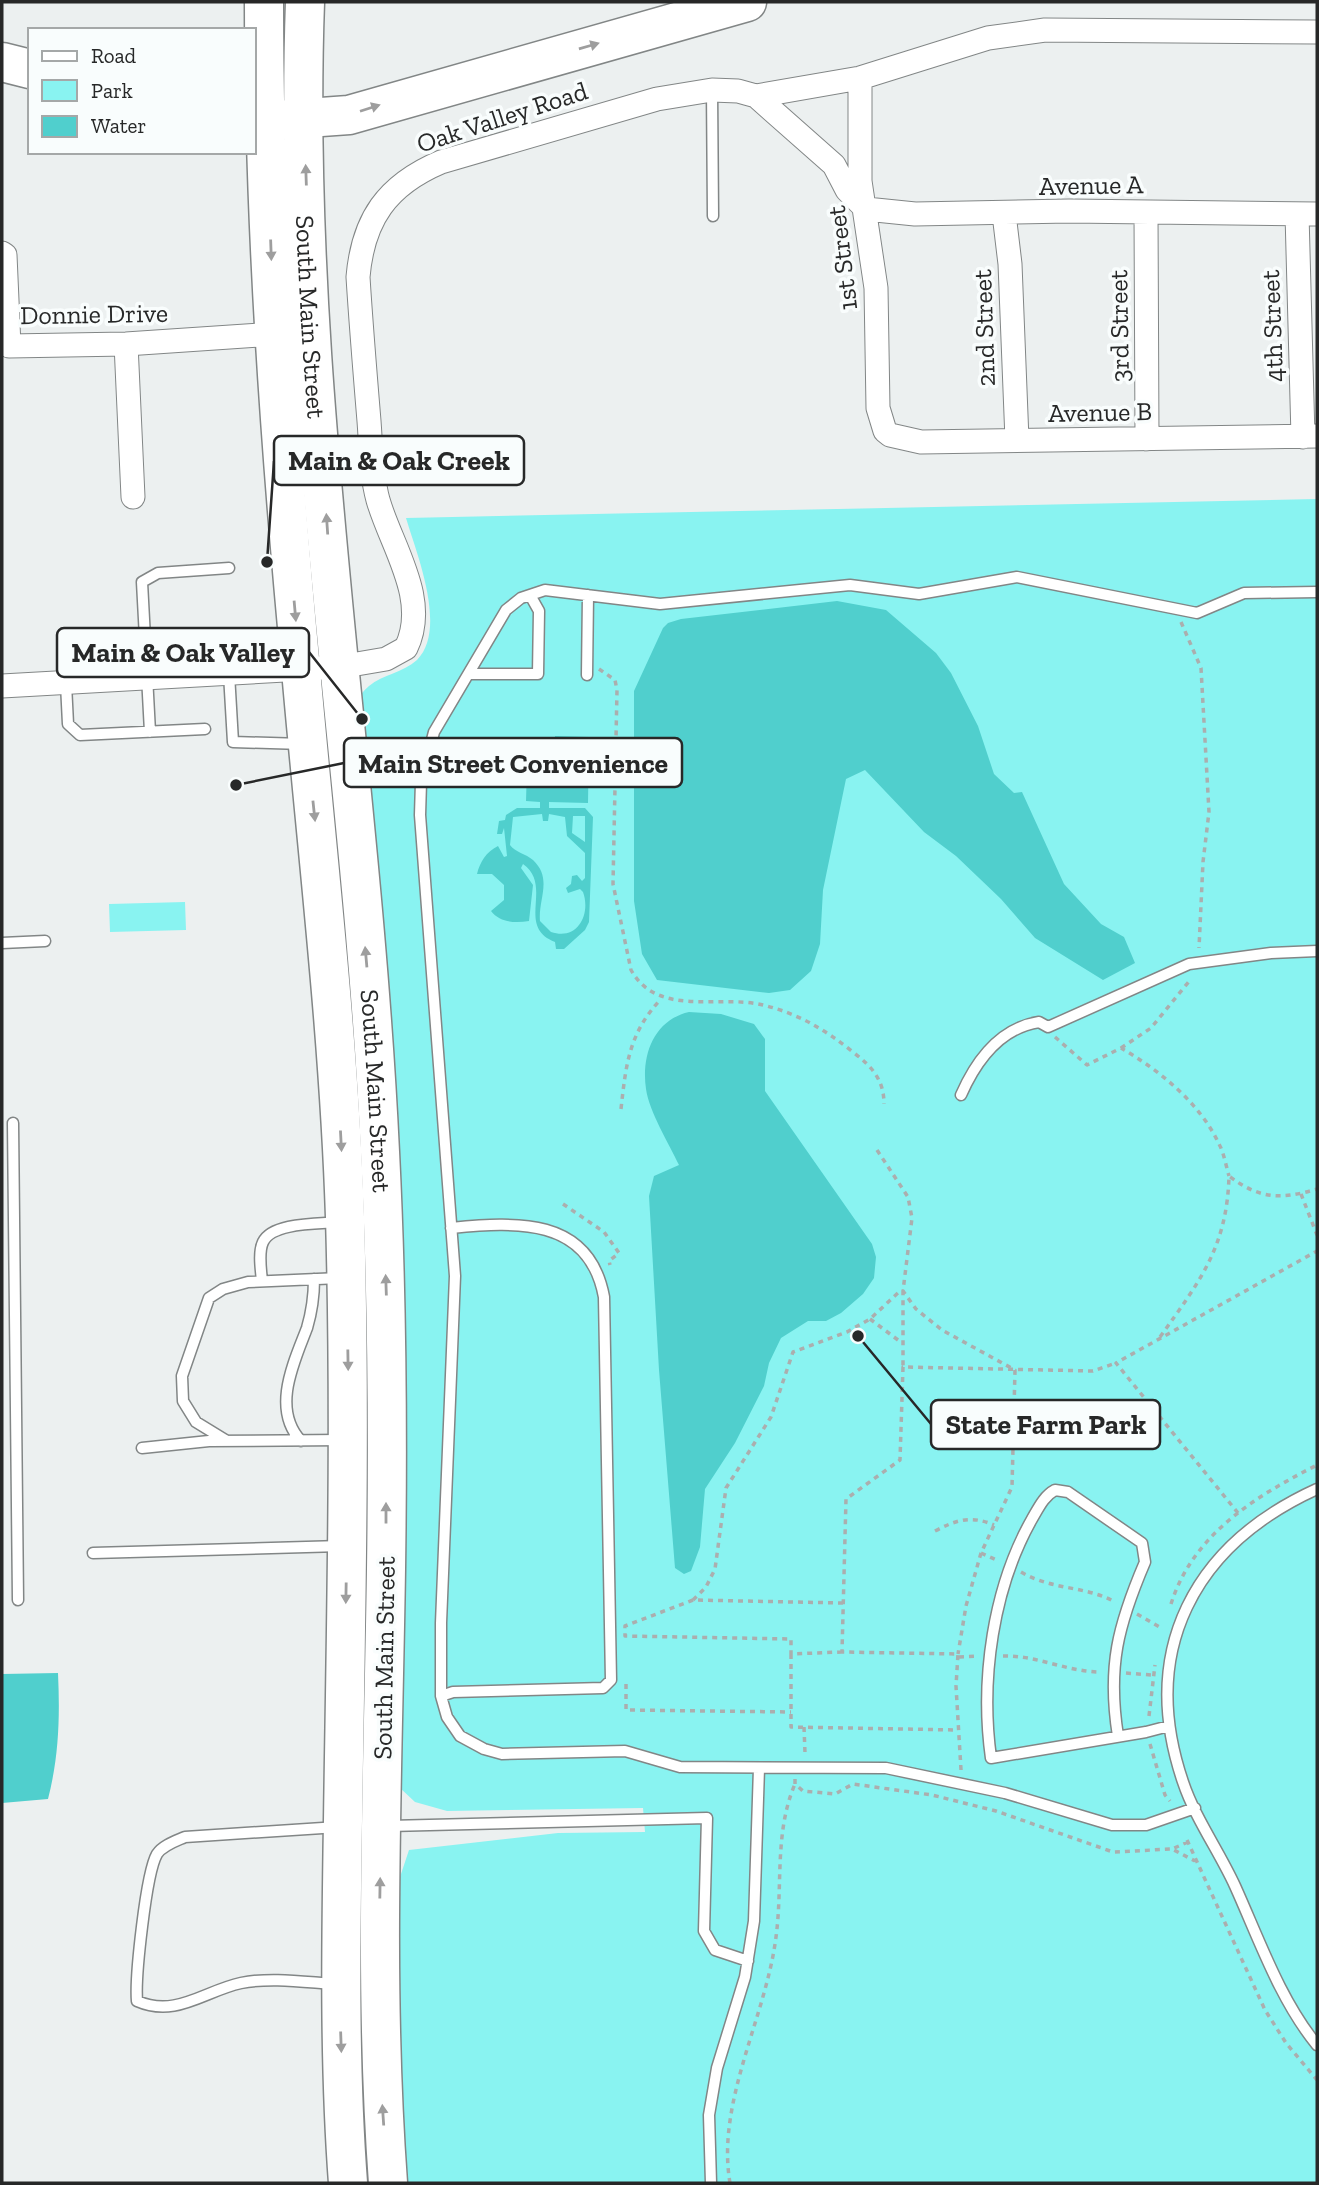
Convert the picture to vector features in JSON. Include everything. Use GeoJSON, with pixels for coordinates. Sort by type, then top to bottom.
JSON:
{"type":"FeatureCollection","features":[{"type":"Feature","properties":{"kind":"highway","name":"South Main Street"},"geometry":{"type":"LineString","coordinates":[[264,2],[259,144],[301,670],[334,1001],[345,1220],[330,1278],[348,1440],[347,1545],[362,1826],[388,2183]]}},
{"type":"Feature","properties":{"kind":"highway","name":"South Main Street"},"geometry":{"type":"LineString","coordinates":[[305,2],[303,120],[313,347],[371,1012],[383,1217],[387,1403],[362,1826],[340,1985],[348,2183]]}},
{"type":"Feature","properties":{"kind":"highway"},"geometry":{"type":"LineString","coordinates":[[259,144],[303,120],[349,115],[747,2]]}},
{"type":"Feature","properties":{"kind":"highway"},"geometry":{"type":"LineString","coordinates":[[2,62],[28,68]]}},
{"type":"Feature","properties":{"kind":"highway"},"geometry":{"type":"LineString","coordinates":[[345,1220],[383,1217]]}},
{"type":"Feature","properties":{"kind":"street","name":"Oak Valley Road"},"geometry":{"type":"LineString","coordinates":[[2,685],[66,684],[339,667],[395,657],[406,648],[413,626],[413,609],[405,567],[384,519],[374,479],[361,329],[360,257],[369,226],[380,208],[405,180],[441,162],[657,99],[712,90],[738,91],[756,96],[860,78],[1008,33],[1045,30],[1317,32]]}},
{"type":"Feature","properties":{"kind":"street","name":"1st Street"},"geometry":{"type":"LineString","coordinates":[[860,78],[860,181],[876,288],[878,408],[885,431]]}},
{"type":"Feature","properties":{"kind":"street"},"geometry":{"type":"LineString","coordinates":[[756,96],[834,165],[847,190],[866,209]]}},
{"type":"Feature","properties":{"kind":"street","name":"Avenue A"},"geometry":{"type":"LineString","coordinates":[[866,209],[915,214],[1307,214]]}},
{"type":"Feature","properties":{"kind":"street","name":"3rd Street"},"geometry":{"type":"LineString","coordinates":[[1146,212],[1147,439]]}},
{"type":"Feature","properties":{"kind":"street","name":"2nd Street"},"geometry":{"type":"LineString","coordinates":[[1004,214],[1010,264],[1017,440]]}},
{"type":"Feature","properties":{"kind":"street","name":"4th Street"},"geometry":{"type":"LineString","coordinates":[[1307,214],[1310,437]]}},
{"type":"Feature","properties":{"kind":"street","name":"Donnie Drive"},"geometry":{"type":"LineString","coordinates":[[2,253],[5,256],[9,346],[126,344],[274,334]]}},
{"type":"Feature","properties":{"kind":"street"},"geometry":{"type":"LineString","coordinates":[[126,344],[133,497]]}},
{"type":"Feature","properties":{"kind":"street","name":"Avenue B"},"geometry":{"type":"LineString","coordinates":[[885,431],[898,438],[921,442],[1310,437]]}},
{"type":"Feature","properties":{"kind":"lane"},"geometry":{"type":"LineString","coordinates":[[712,90],[713,216]]}},
{"type":"Feature","properties":{"kind":"lane"},"geometry":{"type":"LineString","coordinates":[[150,732],[142,582],[158,573],[229,568]]}},
{"type":"Feature","properties":{"kind":"lane"},"geometry":{"type":"LineString","coordinates":[[1195,1808],[1146,1825],[1112,1825],[961,1783],[886,1768],[680,1767],[625,1751],[502,1754],[484,1749],[460,1736],[447,1717],[441,1696],[441,1623],[455,1276],[420,815],[421,782],[434,732],[506,610],[521,598],[545,590],[660,604],[850,586],[919,594],[1017,577],[1198,613],[1244,593],[1317,592]]}},
{"type":"Feature","properties":{"kind":"lane"},"geometry":{"type":"LineString","coordinates":[[470,674],[538,674],[539,611],[530,595]]}},
{"type":"Feature","properties":{"kind":"lane"},"geometry":{"type":"LineString","coordinates":[[587,670],[588,595]]}},
{"type":"Feature","properties":{"kind":"lane"},"geometry":{"type":"LineString","coordinates":[[229,674],[233,742],[308,744]]}},
{"type":"Feature","properties":{"kind":"lane"},"geometry":{"type":"LineString","coordinates":[[66,684],[68,724],[73,732],[86,736],[205,729]]}},
{"type":"Feature","properties":{"kind":"lane"},"geometry":{"type":"LineString","coordinates":[[2,943],[45,941]]}},
{"type":"Feature","properties":{"kind":"lane"},"geometry":{"type":"LineString","coordinates":[[961,1095],[985,1055],[1004,1034],[1027,1024],[1039,1022],[1048,1027],[1198,963],[1270,953],[1317,951]]}},
{"type":"Feature","properties":{"kind":"lane"},"geometry":{"type":"LineString","coordinates":[[13,1124],[18,1600]]}},
{"type":"Feature","properties":{"kind":"lane"},"geometry":{"type":"LineString","coordinates":[[262,1281],[263,1242],[268,1235],[297,1225],[345,1220]]}},
{"type":"Feature","properties":{"kind":"lane"},"geometry":{"type":"LineString","coordinates":[[441,1696],[453,1692],[603,1688],[611,1680],[604,1306],[600,1279],[569,1240],[540,1226],[516,1224],[451,1228]]}},
{"type":"Feature","properties":{"kind":"lane"},"geometry":{"type":"LineString","coordinates":[[227,1441],[206,1430],[187,1410],[183,1401],[182,1376],[209,1298],[223,1289],[262,1281],[330,1278]]}},
{"type":"Feature","properties":{"kind":"lane"},"geometry":{"type":"LineString","coordinates":[[301,1441],[292,1431],[286,1390],[314,1302],[330,1278]]}},
{"type":"Feature","properties":{"kind":"lane"},"geometry":{"type":"LineString","coordinates":[[142,1448],[227,1441],[348,1440]]}},
{"type":"Feature","properties":{"kind":"lane"},"geometry":{"type":"LineString","coordinates":[[2,1457],[16,1454]]}},
{"type":"Feature","properties":{"kind":"lane"},"geometry":{"type":"LineString","coordinates":[[1317,1489],[1281,1507],[1240,1534],[1223,1551],[1201,1583],[1181,1622],[1171,1656],[1167,1698],[1169,1726],[1183,1784],[1282,1989],[1306,2032],[1317,2045]]}},
{"type":"Feature","properties":{"kind":"lane"},"geometry":{"type":"LineString","coordinates":[[1118,1736],[1112,1672],[1125,1608],[1145,1562],[1142,1543],[1068,1492],[1055,1490],[1047,1494],[1021,1539],[1011,1567],[991,1656],[986,1703],[990,1758],[1118,1736],[1169,1726]]}},
{"type":"Feature","properties":{"kind":"lane"},"geometry":{"type":"LineString","coordinates":[[93,1553],[347,1545]]}},
{"type":"Feature","properties":{"kind":"lane"},"geometry":{"type":"LineString","coordinates":[[711,2183],[711,2103],[717,2068],[748,1961],[757,1863],[759,1768]]}},
{"type":"Feature","properties":{"kind":"lane"},"geometry":{"type":"LineString","coordinates":[[340,1985],[283,1980],[241,1983],[176,2007],[152,2007],[137,2001],[135,1979],[157,1855],[167,1845],[185,1837],[362,1826],[707,1818],[704,1931],[715,1950],[748,1961]]}},
{"type":"Feature","properties":{"kind":"path"},"geometry":{"type":"LineString","coordinates":[[1048,1027],[1087,1065],[1121,1048],[1151,1028],[1193,976],[1198,963],[1203,907],[1203,862],[1209,812],[1201,668],[1186,639],[1176,608]]}},
{"type":"Feature","properties":{"kind":"path"},"geometry":{"type":"LineString","coordinates":[[587,670],[608,673],[615,680],[617,690],[613,884],[631,970],[638,983],[661,999],[760,1004],[795,1014],[823,1028],[873,1069],[881,1082],[884,1104]]}},
{"type":"Feature","properties":{"kind":"path"},"geometry":{"type":"LineString","coordinates":[[621,1109],[632,1041],[642,1021],[661,999]]}},
{"type":"Feature","properties":{"kind":"path"},"geometry":{"type":"LineString","coordinates":[[1121,1048],[1172,1084],[1201,1117],[1219,1144],[1229,1176],[1228,1205],[1214,1254],[1159,1338]]}},
{"type":"Feature","properties":{"kind":"path"},"geometry":{"type":"LineString","coordinates":[[842,1652],[846,1499],[900,1460],[903,1291],[912,1218],[908,1197],[877,1150]]}},
{"type":"Feature","properties":{"kind":"path"},"geometry":{"type":"LineString","coordinates":[[1229,1176],[1248,1190],[1266,1195],[1301,1194],[1317,1189]]}},
{"type":"Feature","properties":{"kind":"path"},"geometry":{"type":"LineString","coordinates":[[1301,1194],[1317,1235]]}},
{"type":"Feature","properties":{"kind":"path"},"geometry":{"type":"LineString","coordinates":[[903,1367],[1093,1371],[1116,1363],[1317,1251]]}},
{"type":"Feature","properties":{"kind":"path"},"geometry":{"type":"LineString","coordinates":[[693,1600],[706,1587],[715,1569],[726,1488],[771,1417],[793,1352],[847,1332],[870,1319],[903,1291]]}},
{"type":"Feature","properties":{"kind":"path"},"geometry":{"type":"LineString","coordinates":[[903,1291],[916,1309],[942,1330],[1015,1370]]}},
{"type":"Feature","properties":{"kind":"path"},"geometry":{"type":"LineString","coordinates":[[870,1319],[903,1344]]}},
{"type":"Feature","properties":{"kind":"path"},"geometry":{"type":"LineString","coordinates":[[1116,1363],[1237,1513]]}},
{"type":"Feature","properties":{"kind":"path"},"geometry":{"type":"LineString","coordinates":[[961,1783],[958,1730],[959,1655],[965,1606],[981,1553],[1012,1488],[1015,1370]]}},
{"type":"Feature","properties":{"kind":"path"},"geometry":{"type":"LineString","coordinates":[[935,1531],[965,1519],[980,1519],[994,1525]]}},
{"type":"Feature","properties":{"kind":"path"},"geometry":{"type":"LineString","coordinates":[[981,1553],[1041,1583],[1066,1589],[1094,1591],[1163,1629]]}},
{"type":"Feature","properties":{"kind":"path"},"geometry":{"type":"LineString","coordinates":[[625,1648],[625,1626],[693,1600],[843,1603]]}},
{"type":"Feature","properties":{"kind":"path"},"geometry":{"type":"LineString","coordinates":[[625,1636],[791,1639],[791,1727],[958,1730]]}},
{"type":"Feature","properties":{"kind":"path"},"geometry":{"type":"LineString","coordinates":[[791,1654],[842,1652],[1022,1656],[1084,1672],[1152,1675]]}},
{"type":"Feature","properties":{"kind":"path"},"geometry":{"type":"LineString","coordinates":[[626,1673],[626,1710],[791,1712]]}},
{"type":"Feature","properties":{"kind":"path"},"geometry":{"type":"LineString","coordinates":[[730,2183],[733,2108],[776,1937],[782,1832],[799,1767],[804,1727]]}},
{"type":"Feature","properties":{"kind":"path"},"geometry":{"type":"LineString","coordinates":[[795,1784],[803,1791],[835,1794],[853,1784],[932,1795],[996,1811],[1113,1852],[1172,1849],[1188,1841],[1265,2010],[1286,2043],[1317,2080]]}},
{"type":"Feature","properties":{"kind":"path"},"geometry":{"type":"LineString","coordinates":[[1172,1849],[1196,1861]]}},
{"type":"Feature","properties":{"kind":"green space"},"geometry":{"type":"Polygon","coordinates":[[[1317,499],[1317,2183],[404,2183],[400,2139],[399,1880],[409,1850],[558,1833],[645,1832],[643,1808],[447,1811],[415,1802],[399,1787],[355,702],[365,689],[375,682],[417,660],[426,646],[430,630],[427,590],[406,518],[1317,499]]]}},
{"type":"Feature","properties":{"kind":"green space"},"geometry":{"type":"Polygon","coordinates":[[[185,902],[186,930],[110,932],[109,904],[185,902]]]}},
{"type":"Feature","properties":{"kind":"water"},"geometry":{"type":"Polygon","coordinates":[[[837,601],[886,610],[936,653],[951,673],[978,726],[994,774],[1014,793],[1022,792],[1064,884],[1101,924],[1124,937],[1135,963],[1103,980],[1035,938],[1001,899],[956,856],[924,832],[865,770],[846,779],[823,890],[820,944],[811,971],[790,990],[769,993],[657,980],[642,954],[634,901],[634,691],[663,628],[668,623],[681,619],[837,601]]]}},
{"type":"Feature","properties":{"kind":"water"},"geometry":{"type":"Polygon","coordinates":[[[555,736],[589,737],[588,803],[549,802],[549,808],[585,808],[593,817],[589,922],[585,930],[564,949],[556,949],[555,942],[543,935],[537,927],[535,883],[532,873],[523,864],[521,868],[533,885],[529,921],[508,921],[495,915],[491,911],[504,900],[504,885],[492,874],[477,874],[484,858],[494,848],[498,846],[504,857],[507,856],[504,828],[502,834],[497,834],[499,821],[505,820],[506,815],[517,808],[540,808],[540,802],[526,801],[527,767],[565,767],[565,756],[554,756],[555,736]],[[542,814],[513,817],[510,845],[533,860],[542,874],[540,921],[551,932],[569,933],[584,917],[585,900],[580,889],[568,893],[566,888],[571,884],[572,876],[577,875],[582,881],[585,878],[585,853],[567,836],[565,817],[549,814],[548,821],[543,821],[542,814]],[[573,816],[572,833],[585,842],[585,816],[573,816]]]}},
{"type":"Feature","properties":{"kind":"water"},"geometry":{"type":"Polygon","coordinates":[[[689,1012],[721,1014],[754,1024],[765,1039],[765,1091],[872,1244],[876,1257],[874,1278],[863,1294],[841,1313],[826,1321],[808,1321],[781,1338],[769,1363],[764,1386],[735,1443],[705,1489],[700,1547],[691,1571],[684,1574],[675,1568],[659,1370],[649,1196],[654,1176],[679,1165],[651,1107],[645,1076],[652,1041],[667,1023],[689,1012]]]}},
{"type":"Feature","properties":{"kind":"water"},"geometry":{"type":"Polygon","coordinates":[[[58,1673],[58,1736],[48,1799],[2,1803],[2,1674],[58,1673]]]}},
{"type":"Feature","properties":{"kind":"place","name":"Main & Oak Creek"},"geometry":{"type":"Point","coordinates":[267,562]}},
{"type":"Feature","properties":{"kind":"place","name":"Main & Oak Valley"},"geometry":{"type":"Point","coordinates":[362,719]}},
{"type":"Feature","properties":{"kind":"place","name":"Main Street Convenience"},"geometry":{"type":"Point","coordinates":[236,785]}},
{"type":"Feature","properties":{"kind":"place","name":"State Farm Park"},"geometry":{"type":"Point","coordinates":[858,1336]}}]}
